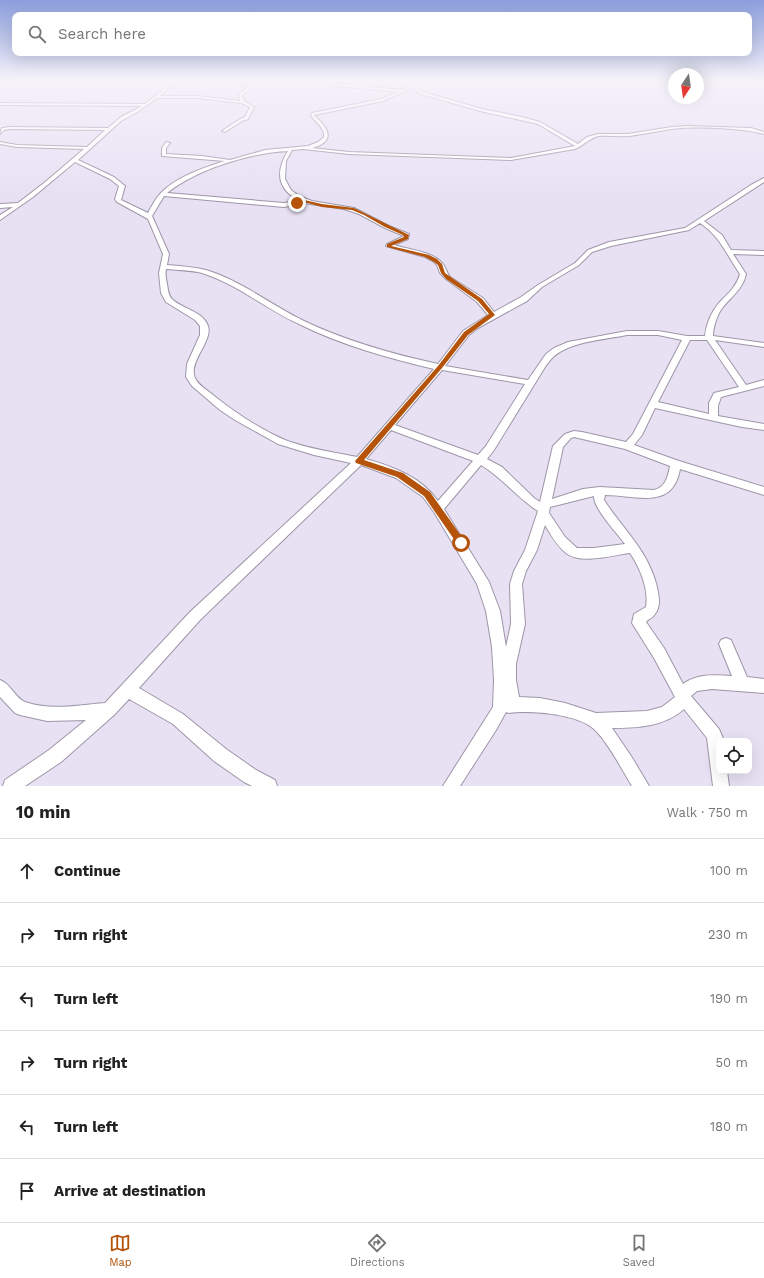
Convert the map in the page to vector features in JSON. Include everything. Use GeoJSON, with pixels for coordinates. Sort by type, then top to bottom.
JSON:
{"type":"FeatureCollection","features":[{"type":"Feature","properties":{"kind":"street"},"geometry":{"type":"LineString","coordinates":[[0,218],[21,205],[47,185],[123,118]]}},
{"type":"Feature","properties":{"kind":"street"},"geometry":{"type":"LineString","coordinates":[[224,131],[240,120],[247,118]]}},
{"type":"Feature","properties":{"kind":"street"},"geometry":{"type":"LineString","coordinates":[[311,148],[326,138],[323,125],[316,118]]}},
{"type":"Feature","properties":{"kind":"street"},"geometry":{"type":"LineString","coordinates":[[515,118],[539,123],[578,146]]}},
{"type":"Feature","properties":{"kind":"street"},"geometry":{"type":"LineString","coordinates":[[149,216],[162,194],[193,174],[211,166],[265,151],[291,148],[311,148],[332,152],[511,159],[555,152],[578,146],[594,136],[628,135],[679,127],[746,129],[764,133]]}},
{"type":"Feature","properties":{"kind":"street"},"geometry":{"type":"LineString","coordinates":[[0,133],[3,129],[10,128],[110,129]]}},
{"type":"Feature","properties":{"kind":"street"},"geometry":{"type":"LineString","coordinates":[[0,143],[17,146],[89,148]]}},
{"type":"Feature","properties":{"kind":"street"},"geometry":{"type":"LineString","coordinates":[[168,143],[164,148],[165,156],[202,157],[231,161]]}},
{"type":"Feature","properties":{"kind":"street"},"geometry":{"type":"LineString","coordinates":[[291,148],[284,161],[282,179],[288,190],[304,201],[352,209],[407,235],[406,238],[389,246],[427,256],[435,260],[440,264],[443,273],[448,278],[480,300],[492,315]]}},
{"type":"Feature","properties":{"kind":"street"},"geometry":{"type":"LineString","coordinates":[[74,160],[112,178],[122,186],[118,199],[119,202],[149,216],[165,249],[166,254],[163,267],[163,286],[169,300],[198,318],[204,326],[204,334],[191,364],[190,377],[195,384],[223,408],[282,442],[314,452],[359,461],[400,475],[427,494],[484,582],[493,611],[499,647],[501,680],[506,707]]}},
{"type":"Feature","properties":{"kind":"street"},"geometry":{"type":"LineString","coordinates":[[10,786],[55,756],[108,710],[128,690],[166,645],[195,616],[330,490],[359,461],[440,367],[466,333],[474,326],[524,299],[540,286],[577,264],[590,251],[609,244],[686,229],[764,180]]}},
{"type":"Feature","properties":{"kind":"street"},"geometry":{"type":"LineString","coordinates":[[162,194],[284,205],[304,201]]}},
{"type":"Feature","properties":{"kind":"street"},"geometry":{"type":"LineString","coordinates":[[0,206],[21,205]]}},
{"type":"Feature","properties":{"kind":"street"},"geometry":{"type":"LineString","coordinates":[[700,221],[720,234],[730,252],[732,259],[743,274],[735,292],[717,312],[709,327],[709,338],[744,389]]}},
{"type":"Feature","properties":{"kind":"street"},"geometry":{"type":"LineString","coordinates":[[730,252],[764,253]]}},
{"type":"Feature","properties":{"kind":"street"},"geometry":{"type":"LineString","coordinates":[[163,267],[189,269],[208,273],[237,286],[293,318],[324,332],[399,358],[440,367],[485,373],[531,383]]}},
{"type":"Feature","properties":{"kind":"street"},"geometry":{"type":"LineString","coordinates":[[438,509],[481,460],[510,418],[549,356],[557,350],[571,344],[626,333],[658,333],[687,338],[736,339],[764,345]]}},
{"type":"Feature","properties":{"kind":"street"},"geometry":{"type":"LineString","coordinates":[[628,446],[637,435],[687,338]]}},
{"type":"Feature","properties":{"kind":"street"},"geometry":{"type":"LineString","coordinates":[[714,418],[715,399],[717,395],[764,383]]}},
{"type":"Feature","properties":{"kind":"street"},"geometry":{"type":"LineString","coordinates":[[652,404],[742,424],[764,427]]}},
{"type":"Feature","properties":{"kind":"street"},"geometry":{"type":"LineString","coordinates":[[388,426],[481,460],[498,470],[530,501],[544,509],[568,548],[575,553],[597,553],[633,548]]}},
{"type":"Feature","properties":{"kind":"street"},"geometry":{"type":"LineString","coordinates":[[451,786],[492,725],[506,707],[509,664],[518,624],[516,584],[520,571],[531,550],[544,509],[558,446],[568,436],[574,434],[582,435],[628,446],[675,464],[764,491]]}},
{"type":"Feature","properties":{"kind":"street"},"geometry":{"type":"LineString","coordinates":[[544,509],[558,502],[588,492],[628,491],[657,494],[663,491],[671,481],[674,475],[675,464]]}},
{"type":"Feature","properties":{"kind":"street"},"geometry":{"type":"LineString","coordinates":[[600,491],[599,500],[601,504],[633,548],[646,570],[653,598],[652,608],[649,613],[639,618],[639,623],[659,653],[682,696],[714,734],[716,741]]}},
{"type":"Feature","properties":{"kind":"street"},"geometry":{"type":"LineString","coordinates":[[726,644],[743,685]]}},
{"type":"Feature","properties":{"kind":"street"},"geometry":{"type":"LineString","coordinates":[[506,707],[535,704],[573,713],[595,721],[653,718],[666,713],[677,706],[686,690],[699,683],[711,682],[764,686]]}},
{"type":"Feature","properties":{"kind":"street"},"geometry":{"type":"LineString","coordinates":[[0,687],[20,708],[47,714],[69,714],[108,710]]}},
{"type":"Feature","properties":{"kind":"street"},"geometry":{"type":"LineString","coordinates":[[128,690],[178,719],[220,755],[250,776],[269,786]]}},
{"type":"Feature","properties":{"kind":"street"},"geometry":{"type":"LineString","coordinates":[[595,721],[607,734],[641,786]]}},
{"type":"Feature","properties":{"kind":"street"},"geometry":{"type":"LineString","coordinates":[[720,774],[722,786]]}},
{"type":"Feature","properties":{"kind":"route"},"geometry":{"type":"LineString","coordinates":[[297,203],[304,201],[352,209],[407,235],[403,240],[388,246],[427,256],[435,260],[440,264],[443,273],[448,278],[480,300],[492,315],[484,319],[466,333],[440,367],[359,461],[400,475],[427,494],[461,543]]}}]}
